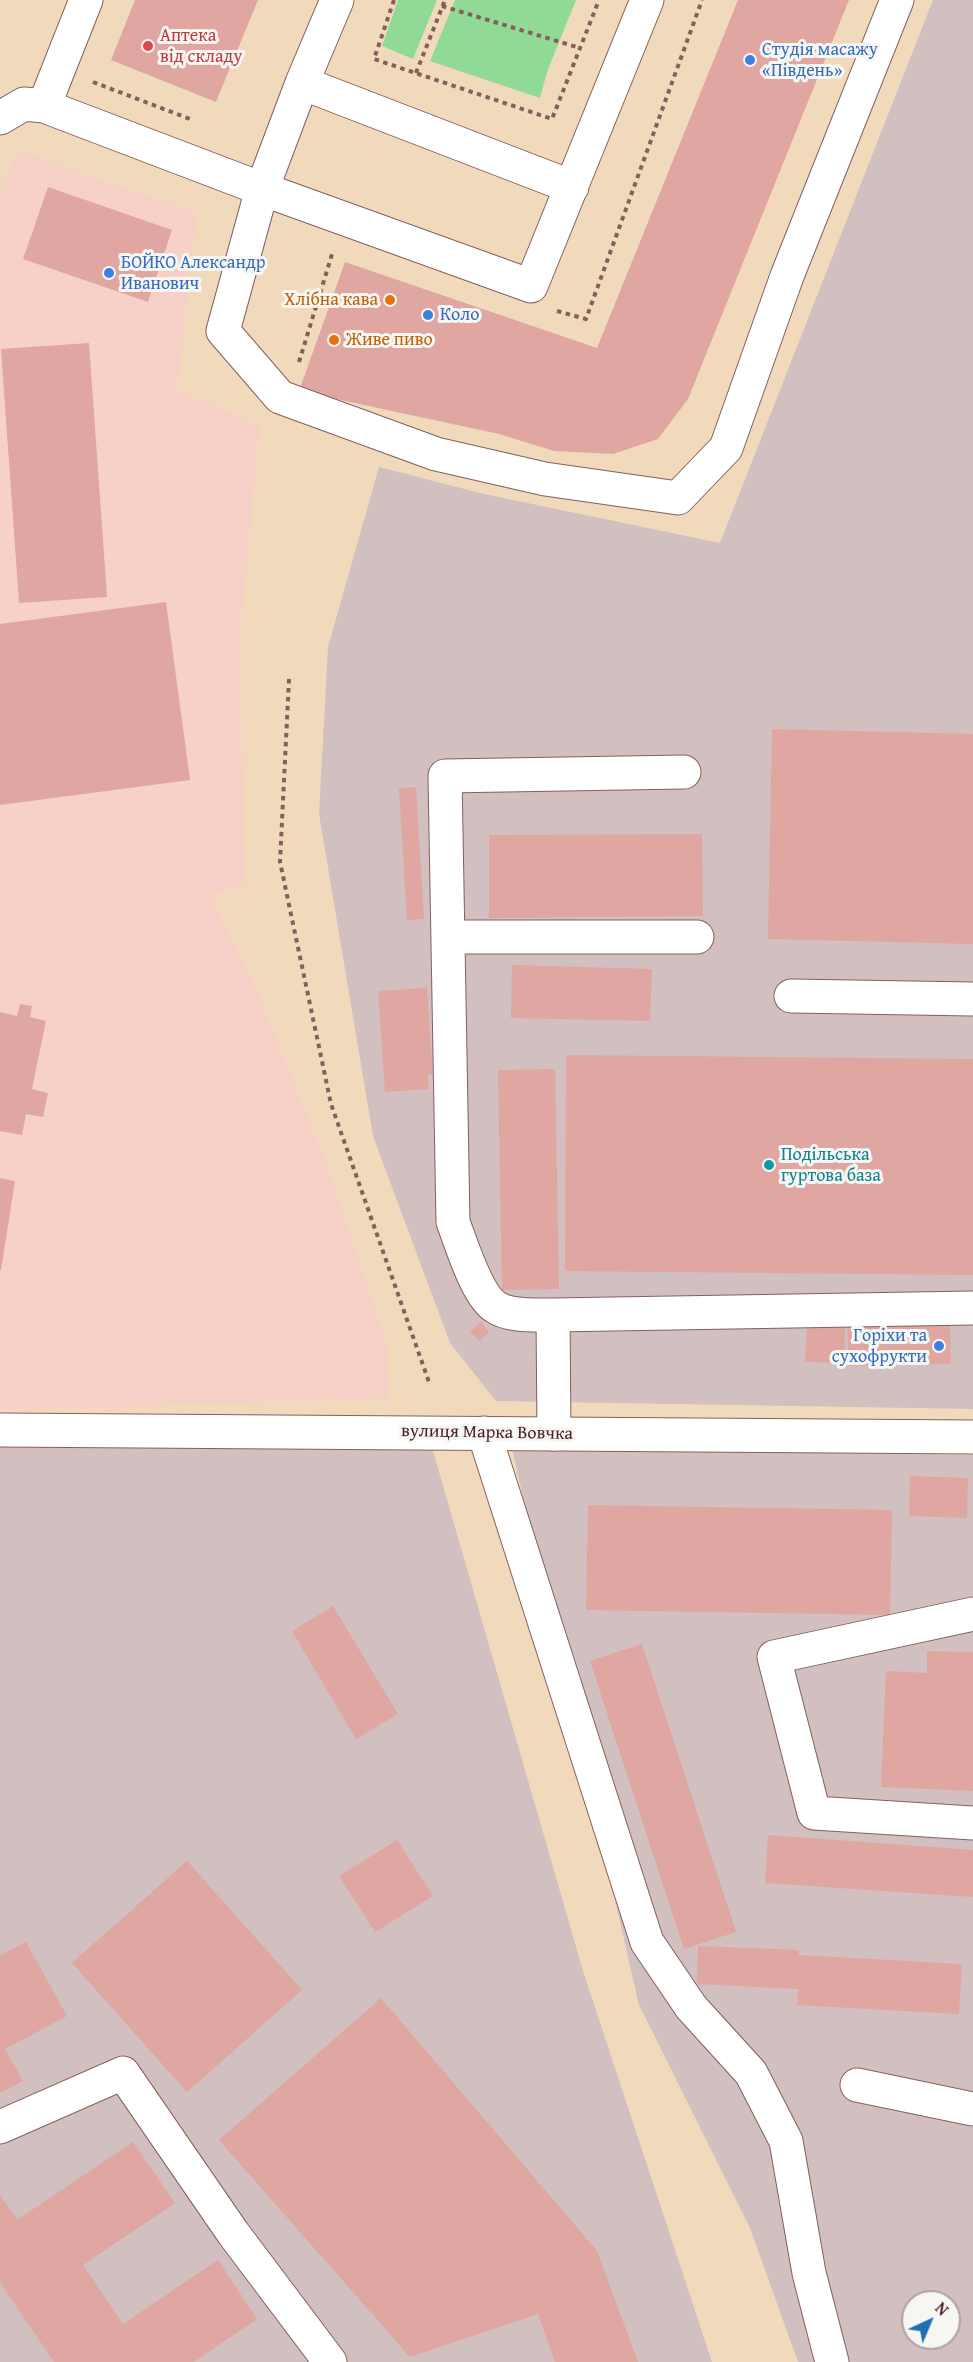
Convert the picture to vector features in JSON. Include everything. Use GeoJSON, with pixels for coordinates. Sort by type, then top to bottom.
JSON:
{"type":"FeatureCollection","features":[{"type":"Feature","properties":{"kind":"main road"},"geometry":{"type":"LineString","coordinates":[[337,0],[302,83],[262,189],[223,331],[280,397],[436,454],[545,479],[678,498],[726,448],[787,276],[897,0]]}},
{"type":"Feature","properties":{"kind":"main road"},"geometry":{"type":"LineString","coordinates":[[75,3],[17,105],[262,189],[531,286],[647,0]]}},
{"type":"Feature","properties":{"kind":"main road"},"geometry":{"type":"LineString","coordinates":[[302,83],[572,187]]}},
{"type":"Feature","properties":{"kind":"main road"},"geometry":{"type":"LineString","coordinates":[[684,772],[445,776],[453,1222],[477,1285],[494,1306],[521,1315],[973,1308]]}},
{"type":"Feature","properties":{"kind":"main road"},"geometry":{"type":"LineString","coordinates":[[448,938],[697,936]]}},
{"type":"Feature","properties":{"kind":"main road"},"geometry":{"type":"LineString","coordinates":[[791,996],[973,999]]}},
{"type":"Feature","properties":{"kind":"main road"},"geometry":{"type":"LineString","coordinates":[[553,1315],[554,1434]]}},
{"type":"Feature","properties":{"kind":"main road","name":"вулиця Марка Вовчка"},"geometry":{"type":"LineString","coordinates":[[0,1430],[973,1437]]}},
{"type":"Feature","properties":{"kind":"main road"},"geometry":{"type":"LineString","coordinates":[[484,1433],[647,1942],[691,2007],[751,2073],[786,2141],[809,2273],[832,2362]]}},
{"type":"Feature","properties":{"kind":"main road"},"geometry":{"type":"LineString","coordinates":[[973,1614],[774,1657],[814,1813],[973,1823]]}},
{"type":"Feature","properties":{"kind":"main road"},"geometry":{"type":"LineString","coordinates":[[0,2127],[123,2073],[233,2233],[330,2362]]}},
{"type":"Feature","properties":{"kind":"main road"},"geometry":{"type":"LineString","coordinates":[[857,2085],[973,2109]]}},
{"type":"Feature","properties":{"kind":"path"},"geometry":{"type":"LineString","coordinates":[[394,0],[374,59],[552,119],[599,0]]}},
{"type":"Feature","properties":{"kind":"path"},"geometry":{"type":"LineString","coordinates":[[416,73],[445,0]]}},
{"type":"Feature","properties":{"kind":"path"},"geometry":{"type":"LineString","coordinates":[[442,6],[580,48]]}},
{"type":"Feature","properties":{"kind":"path"},"geometry":{"type":"LineString","coordinates":[[89,80],[197,122]]}},
{"type":"Feature","properties":{"kind":"path"},"geometry":{"type":"LineString","coordinates":[[289,679],[280,862],[331,1104],[430,1385]]}},
{"type":"Feature","properties":{"kind":"shaded area"},"geometry":{"type":"Polygon","coordinates":[[[933,0],[973,0],[973,1409],[496,1401],[450,1343],[373,1136],[319,814],[328,647],[379,467],[484,494],[720,543],[933,0]]]}},
{"type":"Feature","properties":{"kind":"shaded area"},"geometry":{"type":"Polygon","coordinates":[[[18,150],[197,214],[177,390],[260,425],[240,635],[245,885],[213,895],[217,909],[258,992],[326,1162],[387,1348],[389,1399],[0,1410],[0,192],[18,150]]]}},
{"type":"Feature","properties":{"kind":"shaded area"},"geometry":{"type":"Polygon","coordinates":[[[0,1438],[431,1444],[583,1971],[712,2362],[0,2362],[0,1438]]]}},
{"type":"Feature","properties":{"kind":"shaded area"},"geometry":{"type":"Polygon","coordinates":[[[512,1449],[973,1455],[973,2362],[798,2362],[750,2228],[639,2005],[512,1449]]]}},
{"type":"Feature","properties":{"kind":"green space"},"geometry":{"type":"Polygon","coordinates":[[[398,0],[437,0],[413,59],[382,46],[398,0]]]}},
{"type":"Feature","properties":{"kind":"green space"},"geometry":{"type":"Polygon","coordinates":[[[455,0],[576,0],[547,72],[540,98],[430,61],[455,0]]]}},
{"type":"Feature","properties":{"kind":"building"},"geometry":{"type":"Polygon","coordinates":[[[135,0],[258,0],[216,102],[111,60],[135,0]]]}},
{"type":"Feature","properties":{"kind":"building"},"geometry":{"type":"Polygon","coordinates":[[[738,0],[849,0],[688,399],[658,439],[613,454],[554,451],[499,434],[299,391],[345,262],[597,348],[738,0]]]}},
{"type":"Feature","properties":{"kind":"building"},"geometry":{"type":"Polygon","coordinates":[[[48,187],[172,230],[148,302],[23,259],[48,187]]]}},
{"type":"Feature","properties":{"kind":"building"},"geometry":{"type":"Polygon","coordinates":[[[89,343],[107,597],[19,603],[1,349],[89,343]]]}},
{"type":"Feature","properties":{"kind":"building"},"geometry":{"type":"Polygon","coordinates":[[[166,602],[190,780],[0,805],[0,624],[166,602]]]}},
{"type":"Feature","properties":{"kind":"building"},"geometry":{"type":"Polygon","coordinates":[[[772,729],[973,734],[973,944],[768,939],[772,729]]]}},
{"type":"Feature","properties":{"kind":"building"},"geometry":{"type":"Polygon","coordinates":[[[416,787],[424,919],[407,920],[399,788],[416,787]]]}},
{"type":"Feature","properties":{"kind":"building"},"geometry":{"type":"Polygon","coordinates":[[[702,834],[703,916],[489,918],[489,835],[702,834]]]}},
{"type":"Feature","properties":{"kind":"building"},"geometry":{"type":"Polygon","coordinates":[[[512,965],[652,969],[650,1021],[511,1018],[512,965]]]}},
{"type":"Feature","properties":{"kind":"building"},"geometry":{"type":"Polygon","coordinates":[[[427,988],[433,1075],[428,1075],[429,1089],[385,1092],[378,991],[427,988]]]}},
{"type":"Feature","properties":{"kind":"building"},"geometry":{"type":"Polygon","coordinates":[[[20,1004],[32,1006],[30,1017],[46,1021],[32,1089],[48,1093],[43,1117],[26,1114],[22,1135],[0,1131],[0,1012],[17,1016],[20,1004]]]}},
{"type":"Feature","properties":{"kind":"building","name":"Подільська гуртова база"},"geometry":{"type":"Polygon","coordinates":[[[566,1055],[973,1059],[973,1275],[565,1271],[566,1055]]]}},
{"type":"Feature","properties":{"kind":"building"},"geometry":{"type":"Polygon","coordinates":[[[555,1069],[559,1289],[502,1290],[498,1070],[555,1069]]]}},
{"type":"Feature","properties":{"kind":"building"},"geometry":{"type":"Polygon","coordinates":[[[0,1178],[15,1181],[1,1270],[0,1270],[0,1178]]]}},
{"type":"Feature","properties":{"kind":"building"},"geometry":{"type":"Polygon","coordinates":[[[950,1318],[951,1364],[849,1366],[847,1319],[950,1318]]]}},
{"type":"Feature","properties":{"kind":"building"},"geometry":{"type":"Polygon","coordinates":[[[481,1322],[489,1332],[479,1341],[470,1331],[481,1322]]]}},
{"type":"Feature","properties":{"kind":"building"},"geometry":{"type":"Polygon","coordinates":[[[807,1327],[845,1328],[844,1363],[805,1362],[807,1327]]]}},
{"type":"Feature","properties":{"kind":"building"},"geometry":{"type":"Polygon","coordinates":[[[910,1476],[968,1478],[967,1518],[909,1516],[910,1476]]]}},
{"type":"Feature","properties":{"kind":"building"},"geometry":{"type":"Polygon","coordinates":[[[588,1505],[892,1510],[890,1615],[586,1610],[588,1505]]]}},
{"type":"Feature","properties":{"kind":"building"},"geometry":{"type":"Polygon","coordinates":[[[333,1606],[398,1714],[356,1739],[292,1631],[333,1606]]]}},
{"type":"Feature","properties":{"kind":"building"},"geometry":{"type":"Polygon","coordinates":[[[642,1644],[736,1932],[684,1949],[590,1661],[642,1644]]]}},
{"type":"Feature","properties":{"kind":"building"},"geometry":{"type":"Polygon","coordinates":[[[927,1651],[973,1652],[973,1791],[881,1787],[886,1671],[927,1673],[927,1651]]]}},
{"type":"Feature","properties":{"kind":"building"},"geometry":{"type":"Polygon","coordinates":[[[768,1835],[973,1850],[973,1897],[765,1883],[768,1835]]]}},
{"type":"Feature","properties":{"kind":"building"},"geometry":{"type":"Polygon","coordinates":[[[397,1840],[433,1896],[375,1932],[339,1876],[397,1840]]]}},
{"type":"Feature","properties":{"kind":"building"},"geometry":{"type":"Polygon","coordinates":[[[187,1861],[302,1990],[187,2092],[72,1963],[187,1861]]]}},
{"type":"Feature","properties":{"kind":"building"},"geometry":{"type":"Polygon","coordinates":[[[26,1942],[67,2016],[5,2049],[23,2081],[0,2093],[0,1956],[26,1942]]]}},
{"type":"Feature","properties":{"kind":"building"},"geometry":{"type":"Polygon","coordinates":[[[698,1946],[799,1950],[799,1955],[962,1964],[959,2014],[797,2005],[798,1989],[697,1984],[698,1946]]]}},
{"type":"Feature","properties":{"kind":"building"},"geometry":{"type":"Polygon","coordinates":[[[381,1998],[597,2251],[638,2362],[555,2362],[538,2314],[410,2357],[219,2140],[381,1998]]]}},
{"type":"Feature","properties":{"kind":"building"},"geometry":{"type":"Polygon","coordinates":[[[133,2142],[175,2203],[83,2265],[123,2324],[218,2260],[257,2319],[194,2362],[54,2362],[0,2282],[0,2195],[17,2220],[133,2142]]]}},
{"type":"Feature","properties":{"kind":"place","name":"Аптека від складу"},"geometry":{"type":"Point","coordinates":[148,46]}},
{"type":"Feature","properties":{"kind":"place","name":"Студія масажу «Південь»"},"geometry":{"type":"Point","coordinates":[750,60]}},
{"type":"Feature","properties":{"kind":"place","name":"БОЙКО Александр Иванович"},"geometry":{"type":"Point","coordinates":[109,273]}},
{"type":"Feature","properties":{"kind":"place","name":"Хлібна кава"},"geometry":{"type":"Point","coordinates":[390,300]}},
{"type":"Feature","properties":{"kind":"place","name":"Коло"},"geometry":{"type":"Point","coordinates":[428,315]}},
{"type":"Feature","properties":{"kind":"place","name":"Живе пиво"},"geometry":{"type":"Point","coordinates":[334,340]}},
{"type":"Feature","properties":{"kind":"place","name":"Подільська гуртова база"},"geometry":{"type":"Point","coordinates":[769,1165]}},
{"type":"Feature","properties":{"kind":"place","name":"Горіхи та сухофрукти"},"geometry":{"type":"Point","coordinates":[939,1346]}}]}
